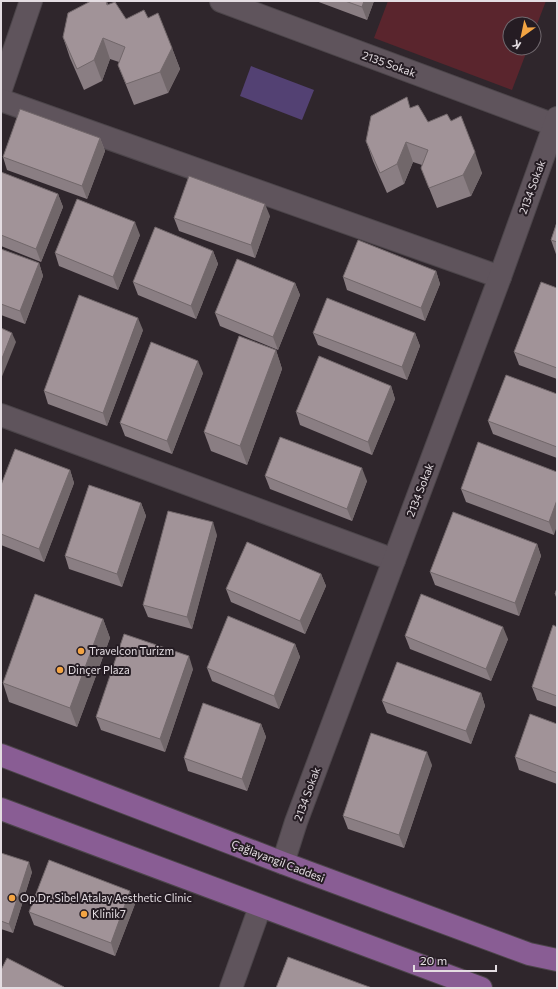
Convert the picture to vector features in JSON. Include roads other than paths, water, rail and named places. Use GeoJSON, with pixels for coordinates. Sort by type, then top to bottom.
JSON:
{"type":"FeatureCollection","features":[{"type":"Feature","properties":{"kind":"main road","name":"Çağlayangil Caddesi"},"geometry":{"type":"LineString","coordinates":[[1,755],[283,863],[529,954],[557,960]]}},
{"type":"Feature","properties":{"kind":"main road"},"geometry":{"type":"LineString","coordinates":[[1,809],[260,907],[481,988]]}},
{"type":"Feature","properties":{"kind":"street"},"geometry":{"type":"LineString","coordinates":[[1,89],[31,1]]}},
{"type":"Feature","properties":{"kind":"street","name":"2135 Sokak"},"geometry":{"type":"LineString","coordinates":[[221,1],[556,123]]}},
{"type":"Feature","properties":{"kind":"street"},"geometry":{"type":"LineString","coordinates":[[1,100],[500,277]]}},
{"type":"Feature","properties":{"kind":"street","name":"2134 Sokak"},"geometry":{"type":"LineString","coordinates":[[283,863],[556,123]]}},
{"type":"Feature","properties":{"kind":"street"},"geometry":{"type":"LineString","coordinates":[[1,415],[394,560]]}},
{"type":"Feature","properties":{"kind":"street"},"geometry":{"type":"LineString","coordinates":[[231,988],[260,907]]}},
{"type":"Feature","properties":{"kind":"place","name":"Travelcon Turizm"},"geometry":{"type":"Point","coordinates":[81,651]}},
{"type":"Feature","properties":{"kind":"place","name":"Dinçer Plaza"},"geometry":{"type":"Point","coordinates":[60,670]}},
{"type":"Feature","properties":{"kind":"place","name":"Op.Dr. Sibel Atalay Aesthetic Clinic"},"geometry":{"type":"Point","coordinates":[12,898]}},
{"type":"Feature","properties":{"kind":"place","name":"Klinik7"},"geometry":{"type":"Point","coordinates":[84,914]}}]}
